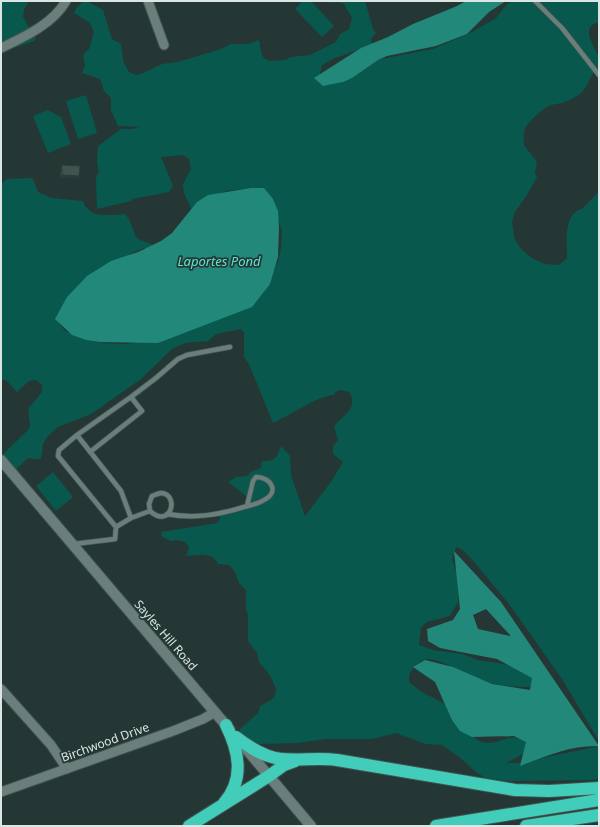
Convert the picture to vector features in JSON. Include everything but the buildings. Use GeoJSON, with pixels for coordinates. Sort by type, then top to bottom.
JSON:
{"type":"FeatureCollection","features":[{"type":"Feature","properties":{"kind":"highway"},"geometry":{"type":"LineString","coordinates":[[215,811],[230,796],[238,776],[236,753],[226,725]]}},
{"type":"Feature","properties":{"kind":"highway"},"geometry":{"type":"LineString","coordinates":[[236,738],[249,747],[268,756],[281,759],[337,760],[515,790],[549,791],[599,788]]}},
{"type":"Feature","properties":{"kind":"highway"},"geometry":{"type":"LineString","coordinates":[[189,826],[215,811],[284,765],[295,761],[308,759]]}},
{"type":"Feature","properties":{"kind":"highway"},"geometry":{"type":"LineString","coordinates":[[436,826],[599,800]]}},
{"type":"Feature","properties":{"kind":"highway"},"geometry":{"type":"LineString","coordinates":[[526,826],[599,814]]}},
{"type":"Feature","properties":{"kind":"main road","name":"Sayles Hill Road"},"geometry":{"type":"LineString","coordinates":[[1,460],[311,826]]}},
{"type":"Feature","properties":{"kind":"street"},"geometry":{"type":"LineString","coordinates":[[1,48],[29,34],[61,10],[66,1]]}},
{"type":"Feature","properties":{"kind":"street"},"geometry":{"type":"LineString","coordinates":[[148,1],[164,45]]}},
{"type":"Feature","properties":{"kind":"street"},"geometry":{"type":"LineString","coordinates":[[1,689],[51,744],[67,769]]}},
{"type":"Feature","properties":{"kind":"street","name":"Birchwood Drive"},"geometry":{"type":"LineString","coordinates":[[1,792],[187,726],[215,712]]}},
{"type":"Feature","properties":{"kind":"lane"},"geometry":{"type":"LineString","coordinates":[[535,1],[562,28],[599,75]]}},
{"type":"Feature","properties":{"kind":"lane"},"geometry":{"type":"LineString","coordinates":[[72,545],[115,539],[116,527],[58,456],[59,450],[77,435],[156,378],[178,359],[187,355],[230,347]]}},
{"type":"Feature","properties":{"kind":"lane"},"geometry":{"type":"LineString","coordinates":[[90,452],[142,411],[131,397]]}},
{"type":"Feature","properties":{"kind":"lane"},"geometry":{"type":"LineString","coordinates":[[77,435],[121,490],[131,518]]}},
{"type":"Feature","properties":{"kind":"lane"},"geometry":{"type":"LineString","coordinates":[[167,514],[182,517],[219,514],[255,504],[269,497],[272,493],[272,487],[267,479],[256,477],[253,481],[247,506]]}},
{"type":"Feature","properties":{"kind":"lane"},"geometry":{"type":"LineString","coordinates":[[161,493],[167,494],[171,498],[172,505],[170,512],[164,516],[156,516],[150,511],[149,504],[152,496],[161,493]]}},
{"type":"Feature","properties":{"kind":"lane"},"geometry":{"type":"LineString","coordinates":[[116,527],[131,518],[150,511]]}},
{"type":"Feature","properties":{"kind":"shaded area"},"geometry":{"type":"Polygon","coordinates":[[[1,1],[27,1],[28,3],[24,9],[23,17],[36,38],[34,41],[1,52],[1,1]]]}},
{"type":"Feature","properties":{"kind":"shaded area"},"geometry":{"type":"Polygon","coordinates":[[[84,1],[87,1],[103,10],[112,39],[121,44],[123,61],[129,72],[136,75],[162,64],[178,62],[221,49],[231,44],[248,44],[259,40],[262,56],[269,61],[285,60],[291,57],[310,55],[336,42],[340,34],[349,29],[352,18],[344,4],[338,2],[329,3],[327,1],[365,1],[373,29],[376,33],[371,38],[372,43],[374,44],[333,59],[322,65],[319,78],[326,85],[331,85],[346,77],[365,62],[433,49],[472,32],[496,18],[507,4],[513,1],[599,1],[599,22],[590,28],[589,33],[592,44],[599,58],[599,68],[592,75],[581,93],[567,101],[546,108],[529,123],[525,129],[524,145],[537,162],[535,172],[537,177],[515,212],[512,222],[515,240],[522,250],[532,258],[545,264],[559,265],[567,258],[567,234],[571,216],[583,208],[599,192],[599,741],[599,779],[506,781],[485,778],[442,745],[426,744],[396,733],[372,739],[326,739],[297,743],[258,744],[254,746],[240,731],[240,729],[258,713],[260,706],[275,696],[276,689],[270,675],[259,662],[257,653],[248,641],[246,590],[239,583],[235,572],[229,565],[218,564],[216,560],[209,555],[186,556],[189,547],[185,542],[177,540],[171,541],[162,537],[161,532],[217,523],[220,519],[220,512],[247,504],[246,496],[228,482],[236,477],[247,476],[251,472],[261,468],[262,461],[273,460],[281,446],[290,456],[291,475],[305,516],[331,482],[343,462],[333,454],[333,446],[338,440],[334,426],[349,410],[352,402],[352,397],[349,392],[341,390],[335,392],[335,394],[318,399],[273,423],[249,364],[244,357],[244,333],[241,329],[216,334],[208,341],[185,343],[172,349],[141,379],[91,414],[58,427],[47,437],[43,444],[41,459],[28,458],[13,472],[1,456],[28,430],[30,425],[28,409],[42,392],[42,385],[36,380],[29,381],[17,392],[7,381],[1,379],[1,184],[7,179],[33,179],[38,192],[52,198],[83,201],[90,211],[100,215],[125,214],[129,219],[136,237],[151,244],[153,247],[144,248],[134,252],[103,273],[59,317],[59,323],[65,331],[83,339],[103,343],[126,344],[166,337],[266,286],[278,262],[281,248],[282,231],[278,219],[255,190],[237,190],[221,193],[206,199],[192,210],[184,193],[183,184],[191,169],[189,159],[183,155],[161,157],[173,186],[169,192],[133,199],[131,201],[97,209],[96,176],[99,173],[97,162],[98,146],[121,129],[133,129],[139,127],[118,126],[111,110],[111,98],[104,91],[100,79],[82,73],[85,66],[83,55],[89,49],[94,32],[90,23],[74,13],[77,7],[84,1]],[[456,547],[452,559],[459,581],[458,602],[450,616],[427,622],[421,627],[419,645],[433,650],[462,654],[478,660],[509,665],[538,677],[532,687],[499,685],[484,682],[445,664],[426,659],[413,668],[410,673],[409,682],[420,691],[445,704],[476,739],[489,743],[517,737],[525,740],[530,746],[527,752],[506,763],[518,763],[595,747],[598,745],[599,741],[562,679],[509,604],[469,556],[461,549],[456,547]]]}},
{"type":"Feature","properties":{"kind":"shaded area"},"geometry":{"type":"Polygon","coordinates":[[[303,1],[311,1],[334,26],[322,37],[295,9],[303,1]]]}},
{"type":"Feature","properties":{"kind":"shaded area"},"geometry":{"type":"Polygon","coordinates":[[[86,95],[97,133],[78,139],[66,101],[86,95]]]}},
{"type":"Feature","properties":{"kind":"shaded area"},"geometry":{"type":"Polygon","coordinates":[[[48,110],[61,117],[71,144],[48,153],[33,116],[48,110]]]}},
{"type":"Feature","properties":{"kind":"shaded area"},"geometry":{"type":"Polygon","coordinates":[[[53,472],[73,497],[56,511],[36,486],[53,472]]]}},
{"type":"Feature","properties":{"kind":"water"},"geometry":{"type":"Polygon","coordinates":[[[466,1],[506,1],[489,12],[467,34],[436,46],[387,56],[343,82],[323,86],[314,78],[361,48],[466,1]]]}},
{"type":"Feature","properties":{"kind":"water","name":"Laportes Pond"},"geometry":{"type":"Polygon","coordinates":[[[251,188],[264,188],[273,199],[278,211],[279,227],[278,257],[270,284],[252,307],[158,343],[100,342],[86,340],[72,335],[55,319],[67,297],[87,276],[111,261],[138,252],[161,241],[172,233],[197,202],[208,195],[251,188]]]}},
{"type":"Feature","properties":{"kind":"water"},"geometry":{"type":"Polygon","coordinates":[[[454,551],[501,602],[599,746],[569,749],[520,766],[526,742],[514,736],[472,737],[460,731],[452,720],[435,682],[413,667],[425,660],[453,667],[492,684],[530,690],[532,678],[497,659],[440,648],[428,641],[427,629],[453,620],[460,609],[454,551]],[[486,609],[473,615],[478,629],[510,635],[486,609]]]}}]}
